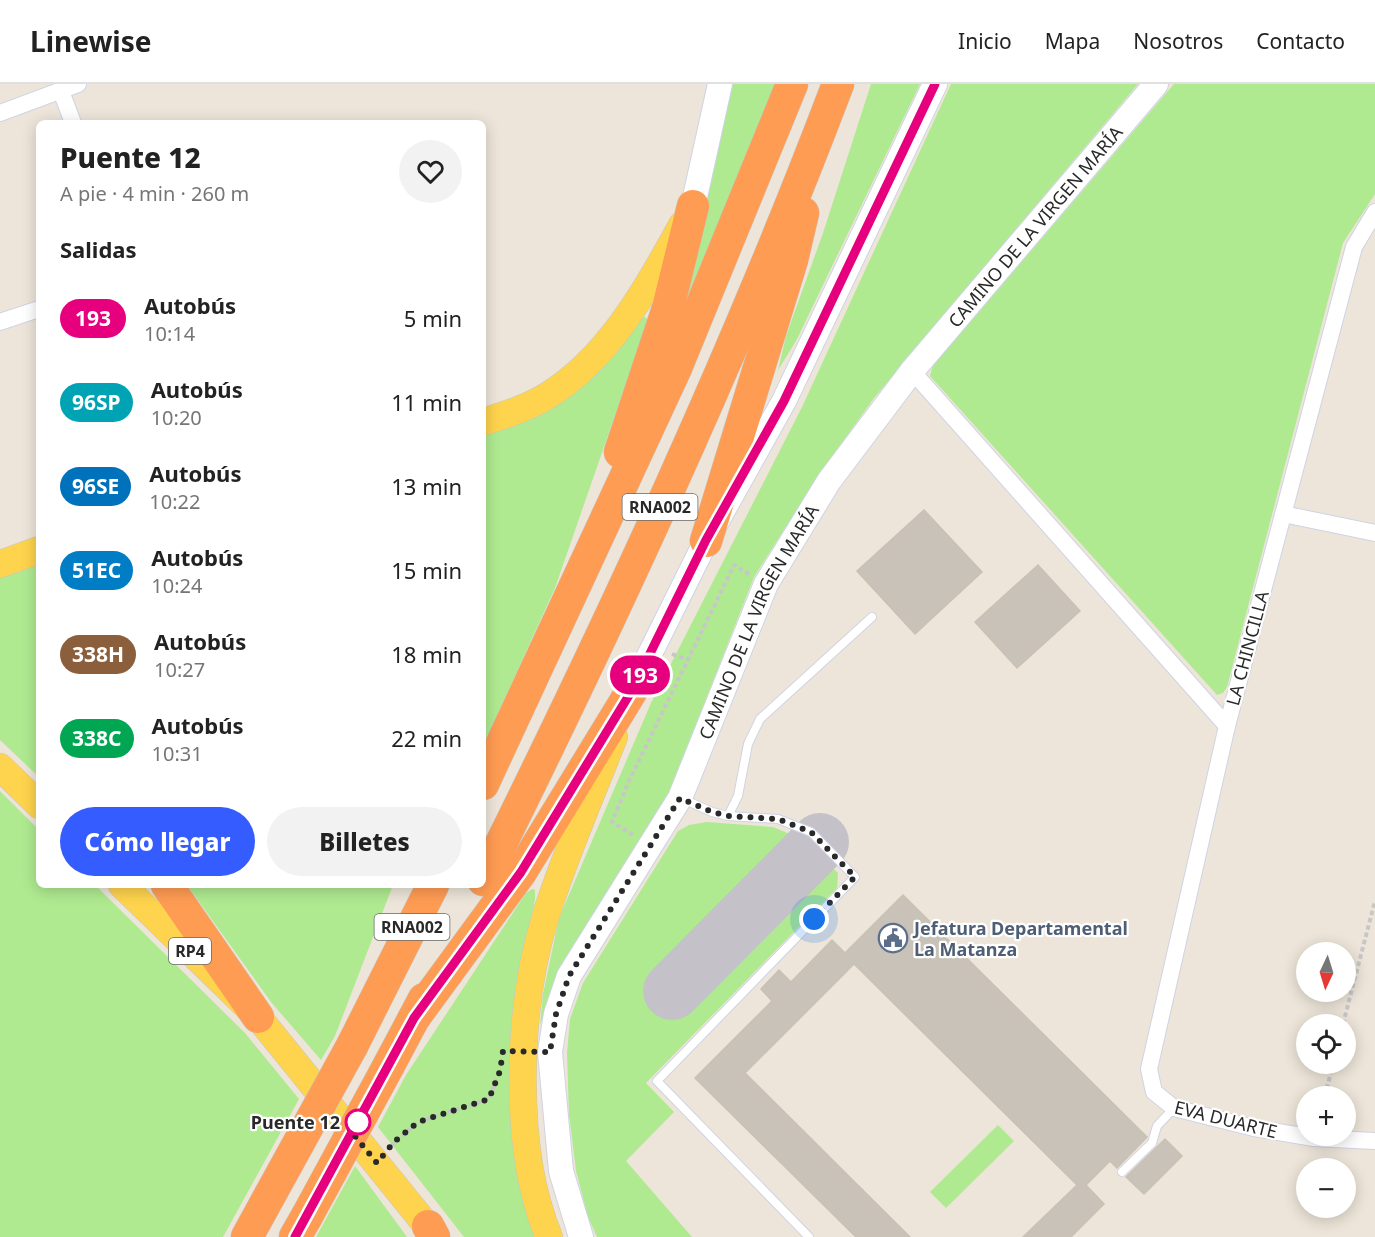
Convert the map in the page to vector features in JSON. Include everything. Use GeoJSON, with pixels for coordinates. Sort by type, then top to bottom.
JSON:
{"type":"FeatureCollection","features":[{"type":"Feature","properties":{"kind":"highway","name":"RNA002"},"geometry":{"type":"LineString","coordinates":[[486,778],[595,548],[676,368],[792,84]]}},
{"type":"Feature","properties":{"kind":"highway","name":"RNA002"},"geometry":{"type":"LineString","coordinates":[[486,874],[609,618],[717,383],[838,84]]}},
{"type":"Feature","properties":{"kind":"highway"},"geometry":{"type":"LineString","coordinates":[[706,540],[792,260],[822,127]]}},
{"type":"Feature","properties":{"kind":"highway"},"geometry":{"type":"LineString","coordinates":[[595,548],[626,430],[668,308],[693,206]]}},
{"type":"Feature","properties":{"kind":"highway"},"geometry":{"type":"LineString","coordinates":[[414,1018],[521,872],[631,692]]}},
{"type":"Feature","properties":{"kind":"highway"},"geometry":{"type":"LineString","coordinates":[[170,888],[258,1017]]}},
{"type":"Feature","properties":{"kind":"highway"},"geometry":{"type":"LineString","coordinates":[[391,970],[410,888]]}},
{"type":"Feature","properties":{"kind":"highway","name":"RNA002"},"geometry":{"type":"LineString","coordinates":[[247,1237],[352,1046],[432,888]]}},
{"type":"Feature","properties":{"kind":"highway","name":"RNA002"},"geometry":{"type":"LineString","coordinates":[[301,1226],[414,1018],[479,888]]}},
{"type":"Feature","properties":{"kind":"main road"},"geometry":{"type":"LineString","coordinates":[[486,421],[547,396],[584,367],[615,333],[648,287],[693,206]]}},
{"type":"Feature","properties":{"kind":"main road"},"geometry":{"type":"LineString","coordinates":[[0,564],[36,551]]}},
{"type":"Feature","properties":{"kind":"main road"},"geometry":{"type":"LineString","coordinates":[[549,1237],[540,1216],[528,1160],[523,1115],[524,1051],[530,990],[546,916],[631,692]]}},
{"type":"Feature","properties":{"kind":"main road"},"geometry":{"type":"LineString","coordinates":[[0,767],[36,802]]}},
{"type":"Feature","properties":{"kind":"main road","name":"RP4"},"geometry":{"type":"LineString","coordinates":[[125,888],[258,1017],[433,1233]]}},
{"type":"Feature","properties":{"kind":"street"},"geometry":{"type":"LineString","coordinates":[[0,113],[78,84]]}},
{"type":"Feature","properties":{"kind":"street"},"geometry":{"type":"LineString","coordinates":[[693,206],[720,84]]}},
{"type":"Feature","properties":{"kind":"street"},"geometry":{"type":"LineString","coordinates":[[631,692],[706,540],[784,401],[935,84]]}},
{"type":"Feature","properties":{"kind":"street","name":"CAMINO DE LA VIRGEN MARÍA"},"geometry":{"type":"LineString","coordinates":[[581,1237],[561,1171],[554,1116],[550,1052],[556,1014],[569,976],[680,798],[766,584],[829,481],[912,371],[1156,84]]}},
{"type":"Feature","properties":{"kind":"street"},"geometry":{"type":"LineString","coordinates":[[61,91],[72,120]]}},
{"type":"Feature","properties":{"kind":"street","name":"LA CHINCILLA"},"geometry":{"type":"LineString","coordinates":[[1154,1092],[1149,1069],[1227,726],[1354,247],[1375,212]]}},
{"type":"Feature","properties":{"kind":"street"},"geometry":{"type":"LineString","coordinates":[[0,322],[36,310]]}},
{"type":"Feature","properties":{"kind":"street"},"geometry":{"type":"LineString","coordinates":[[912,371],[1227,726]]}},
{"type":"Feature","properties":{"kind":"street"},"geometry":{"type":"LineString","coordinates":[[1283,514],[1375,533]]}},
{"type":"Feature","properties":{"kind":"street","name":"EVA DUARTE"},"geometry":{"type":"LineString","coordinates":[[1154,1092],[1174,1108],[1254,1128],[1304,1136],[1375,1141]]}},
{"type":"Feature","properties":{"kind":"lane"},"geometry":{"type":"LineString","coordinates":[[728,816],[738,796],[748,744],[760,719],[872,616]]}},
{"type":"Feature","properties":{"kind":"lane"},"geometry":{"type":"LineString","coordinates":[[680,798],[728,816],[778,819],[811,832],[855,877],[657,1081],[809,1237]]}},
{"type":"Feature","properties":{"kind":"lane"},"geometry":{"type":"LineString","coordinates":[[1122,1172],[1152,1143],[1157,1126],[1174,1108]]}},
{"type":"Feature","properties":{"kind":"path"},"geometry":{"type":"LineString","coordinates":[[650,847],[612,822],[628,783],[734,565],[766,584]]}},
{"type":"Feature","properties":{"kind":"path"},"geometry":{"type":"LineString","coordinates":[[1346,1014],[1375,901]]}},
{"type":"Feature","properties":{"kind":"path"},"geometry":{"type":"LineString","coordinates":[[377,1163],[394,1142],[418,1122],[489,1099],[500,1071]]}},
{"type":"Feature","properties":{"kind":"green space"},"geometry":{"type":"Polygon","coordinates":[[[733,84],[777,84],[678,327],[682,295],[733,84]]]}},
{"type":"Feature","properties":{"kind":"green space"},"geometry":{"type":"Polygon","coordinates":[[[871,84],[920,84],[796,341],[778,370],[786,336],[823,233],[871,84]]]}},
{"type":"Feature","properties":{"kind":"green space"},"geometry":{"type":"Polygon","coordinates":[[[951,84],[1138,84],[874,398],[820,473],[754,577],[669,793],[559,969],[540,1025],[543,994],[559,918],[651,703],[802,407],[951,84]]]}},
{"type":"Feature","properties":{"kind":"green space"},"geometry":{"type":"Polygon","coordinates":[[[1174,84],[1375,84],[1375,194],[1343,243],[1227,687],[1223,693],[1217,695],[930,376],[933,365],[1174,84]]]}},
{"type":"Feature","properties":{"kind":"green space"},"geometry":{"type":"Polygon","coordinates":[[[643,315],[648,320],[555,588],[486,739],[486,435],[517,425],[549,407],[643,315]]]}},
{"type":"Feature","properties":{"kind":"green space"},"geometry":{"type":"Polygon","coordinates":[[[36,565],[36,774],[0,740],[0,576],[36,565]]]}},
{"type":"Feature","properties":{"kind":"green space"},"geometry":{"type":"Polygon","coordinates":[[[0,791],[36,827],[36,888],[98,888],[245,1033],[299,1099],[223,1237],[0,1237],[0,791]]]}},
{"type":"Feature","properties":{"kind":"green space"},"geometry":{"type":"Polygon","coordinates":[[[707,822],[773,827],[804,840],[838,873],[837,888],[646,1083],[674,1112],[626,1161],[692,1237],[597,1237],[588,1217],[576,1171],[569,1114],[567,1053],[570,1019],[583,983],[678,831],[689,825],[707,822]]]}},
{"type":"Feature","properties":{"kind":"green space"},"geometry":{"type":"Polygon","coordinates":[[[189,888],[392,888],[335,1036],[321,1060],[271,1002],[189,888]]]}},
{"type":"Feature","properties":{"kind":"green space"},"geometry":{"type":"Polygon","coordinates":[[[532,889],[535,890],[535,900],[516,990],[511,1051],[516,1162],[528,1218],[535,1237],[464,1237],[378,1127],[406,1075],[526,893],[532,889]]]}},
{"type":"Feature","properties":{"kind":"green space"},"geometry":{"type":"Polygon","coordinates":[[[998,1125],[1014,1141],[946,1208],[930,1192],[998,1125]]]}},
{"type":"Feature","properties":{"kind":"green space"},"geometry":{"type":"Polygon","coordinates":[[[355,1166],[407,1237],[316,1237],[355,1166]]]}},
{"type":"Feature","properties":{"kind":"building"},"geometry":{"type":"Polygon","coordinates":[[[924,510],[982,572],[915,634],[857,571],[924,510]]]}},
{"type":"Feature","properties":{"kind":"building"},"geometry":{"type":"Polygon","coordinates":[[[1038,565],[1080,611],[1017,668],[975,622],[1038,565]]]}},
{"type":"Feature","properties":{"kind":"building"},"geometry":{"type":"Polygon","coordinates":[[[903,895],[1147,1137],[1117,1168],[1110,1161],[1086,1185],[1104,1204],[1071,1237],[1023,1237],[1077,1185],[854,964],[745,1073],[910,1237],[856,1237],[695,1078],[772,1001],[761,989],[779,970],[791,982],[832,940],[845,953],[903,895]]]}},
{"type":"Feature","properties":{"kind":"building"},"geometry":{"type":"Polygon","coordinates":[[[1165,1139],[1182,1156],[1144,1194],[1126,1177],[1165,1139]]]}},
{"type":"Feature","properties":{"kind":"taxiway"},"geometry":{"type":"LineString","coordinates":[[672,991],[820,842]]}},
{"type":"Feature","properties":{"kind":"bus line","name":"193"},"geometry":{"type":"LineString","coordinates":[[295,1237],[414,1018],[521,872],[631,692],[706,540],[784,401],[935,84]]}},
{"type":"Feature","properties":{"kind":"place","name":"Jefatura Departamental La Matanza"},"geometry":{"type":"Point","coordinates":[893,938]}},
{"type":"Feature","properties":{"kind":"place","name":"Puente 12"},"geometry":{"type":"Point","coordinates":[358,1122]}},
{"type":"Feature","properties":{"kind":"route"},"geometry":{"type":"LineString","coordinates":[[358,1122],[349,1129],[377,1163],[394,1142],[418,1122],[489,1099],[500,1071],[503,1051],[550,1052],[556,1014],[569,976],[680,798],[712,812],[728,816],[778,819],[811,832],[855,877],[814,919]]}}]}
